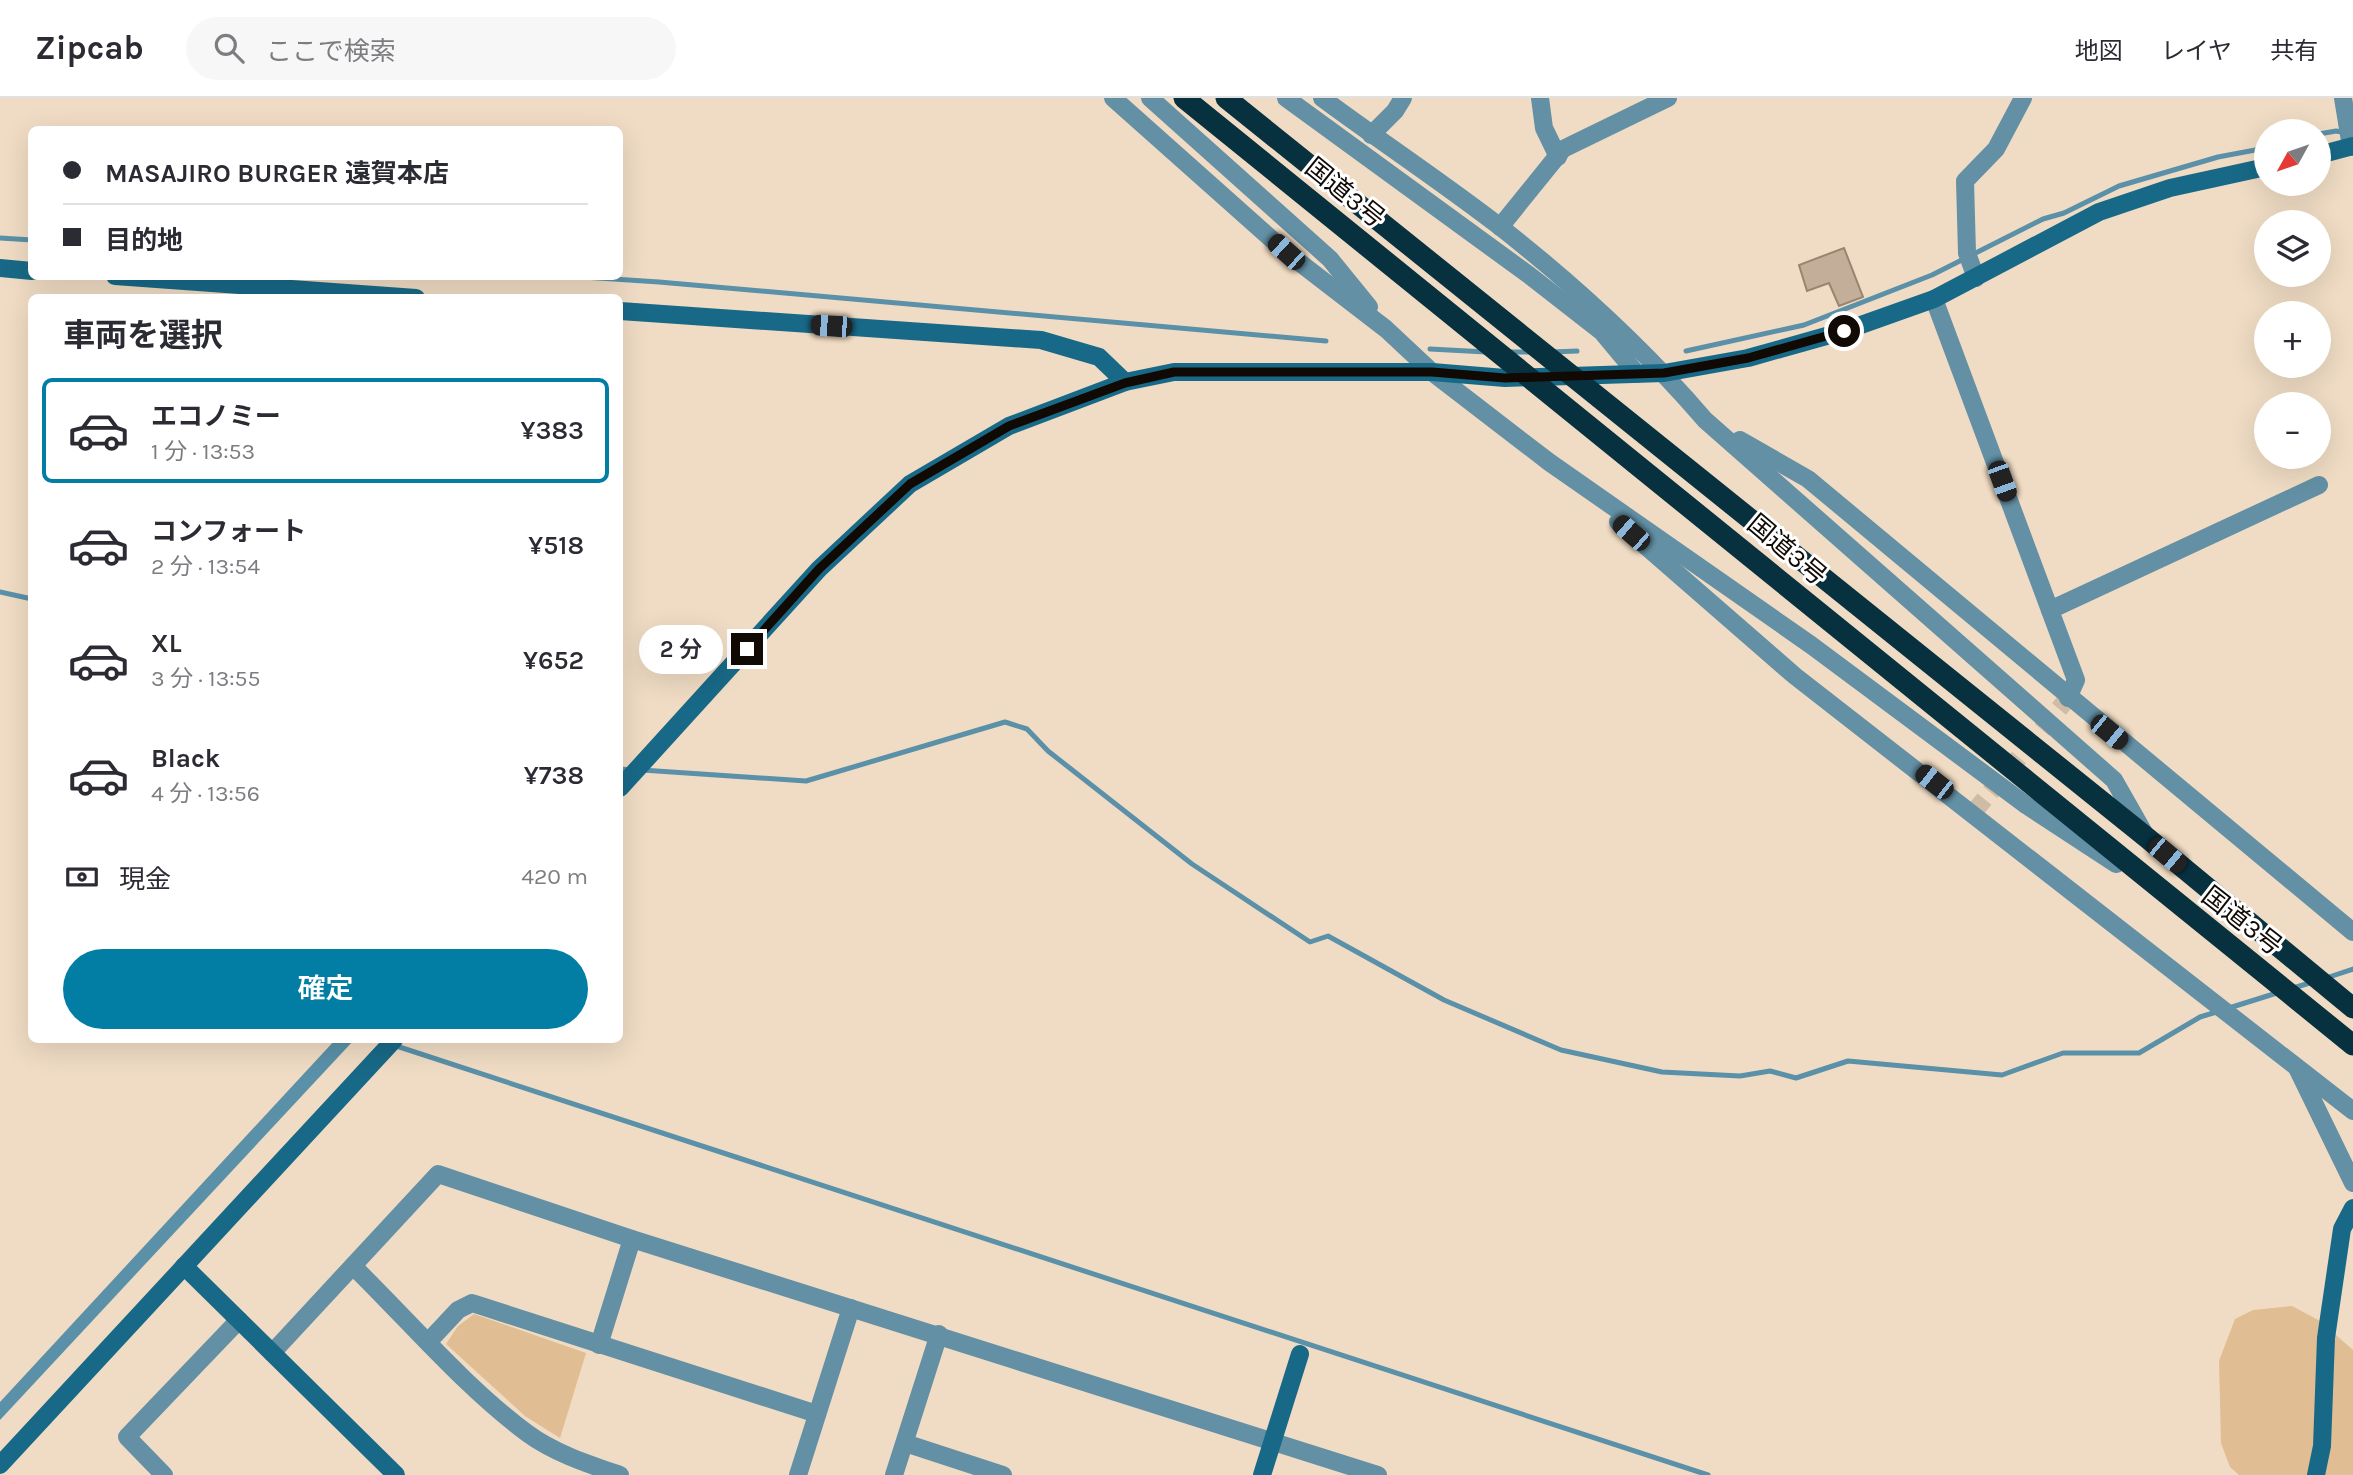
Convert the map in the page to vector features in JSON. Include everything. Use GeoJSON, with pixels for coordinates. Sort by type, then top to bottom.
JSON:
{"type":"FeatureCollection","features":[{"type":"Feature","properties":{"kind":"highway","name":"国道3号"},"geometry":{"type":"LineString","coordinates":[[1184,98],[2165,896],[2353,1045]]}},
{"type":"Feature","properties":{"kind":"highway","name":"国道3号"},"geometry":{"type":"LineString","coordinates":[[1226,98],[2146,837],[2353,1008]]}},
{"type":"Feature","properties":{"kind":"street"},"geometry":{"type":"LineString","coordinates":[[1113,98],[1286,252],[1386,329],[1432,372],[1549,462],[1811,645],[2026,805],[2165,896]]}},
{"type":"Feature","properties":{"kind":"street"},"geometry":{"type":"LineString","coordinates":[[1150,98],[1331,259],[1386,329]]}},
{"type":"Feature","properties":{"kind":"street"},"geometry":{"type":"LineString","coordinates":[[1286,98],[1602,332],[1637,374]]}},
{"type":"Feature","properties":{"kind":"street"},"geometry":{"type":"LineString","coordinates":[[1322,98],[1500,227],[1664,373],[1705,420],[2114,780],[2146,837]]}},
{"type":"Feature","properties":{"kind":"street"},"geometry":{"type":"LineString","coordinates":[[1371,135],[1395,111],[1402,98]]}},
{"type":"Feature","properties":{"kind":"street"},"geometry":{"type":"LineString","coordinates":[[1540,98],[1544,128],[1558,157]]}},
{"type":"Feature","properties":{"kind":"street"},"geometry":{"type":"LineString","coordinates":[[1500,227],[1563,149],[1668,98]]}},
{"type":"Feature","properties":{"kind":"street"},"geometry":{"type":"LineString","coordinates":[[1976,278],[1967,253],[1965,181],[1996,149],[2023,98]]}},
{"type":"Feature","properties":{"kind":"street"},"geometry":{"type":"LineString","coordinates":[[2331,152],[2352,147],[2343,98]]}},
{"type":"Feature","properties":{"kind":"street"},"geometry":{"type":"LineString","coordinates":[[623,785],[819,569],[910,484],[1009,426],[1125,383],[1174,372],[1432,372],[1505,378],[1664,373],[1748,358],[1844,331],[1934,299],[2099,212],[2170,188],[2254,170]]}},
{"type":"Feature","properties":{"kind":"street"},"geometry":{"type":"LineString","coordinates":[[0,268],[28,271]]}},
{"type":"Feature","properties":{"kind":"street"},"geometry":{"type":"LineString","coordinates":[[169,280],[361,294]]}},
{"type":"Feature","properties":{"kind":"street"},"geometry":{"type":"LineString","coordinates":[[1934,299],[2076,680],[2068,698]]}},
{"type":"Feature","properties":{"kind":"street"},"geometry":{"type":"LineString","coordinates":[[623,311],[1041,340],[1099,357],[1125,383]]}},
{"type":"Feature","properties":{"kind":"street"},"geometry":{"type":"LineString","coordinates":[[1705,420],[1808,479],[2068,698],[2353,932]]}},
{"type":"Feature","properties":{"kind":"street"},"geometry":{"type":"LineString","coordinates":[[1549,462],[1795,676],[2295,1063],[2353,1111]]}},
{"type":"Feature","properties":{"kind":"street"},"geometry":{"type":"LineString","coordinates":[[2050,610],[2319,485]]}},
{"type":"Feature","properties":{"kind":"street"},"geometry":{"type":"LineString","coordinates":[[0,1465],[391,1043]]}},
{"type":"Feature","properties":{"kind":"street"},"geometry":{"type":"LineString","coordinates":[[2295,1063],[2353,1183]]}},
{"type":"Feature","properties":{"kind":"street"},"geometry":{"type":"LineString","coordinates":[[272,1353],[438,1174],[632,1239],[1378,1475]]}},
{"type":"Feature","properties":{"kind":"street"},"geometry":{"type":"LineString","coordinates":[[2316,1475],[2322,1447],[2326,1338],[2342,1229],[2353,1208]]}},
{"type":"Feature","properties":{"kind":"street"},"geometry":{"type":"LineString","coordinates":[[599,1345],[632,1239]]}},
{"type":"Feature","properties":{"kind":"street"},"geometry":{"type":"LineString","coordinates":[[184,1266],[396,1475]]}},
{"type":"Feature","properties":{"kind":"street"},"geometry":{"type":"LineString","coordinates":[[354,1266],[489,1401],[529,1434],[573,1458],[620,1475]]}},
{"type":"Feature","properties":{"kind":"street"},"geometry":{"type":"LineString","coordinates":[[429,1340],[458,1310],[472,1303],[817,1414]]}},
{"type":"Feature","properties":{"kind":"street"},"geometry":{"type":"LineString","coordinates":[[798,1475],[851,1308]]}},
{"type":"Feature","properties":{"kind":"street"},"geometry":{"type":"LineString","coordinates":[[164,1475],[127,1437],[239,1320]]}},
{"type":"Feature","properties":{"kind":"street"},"geometry":{"type":"LineString","coordinates":[[894,1475],[939,1334]]}},
{"type":"Feature","properties":{"kind":"street"},"geometry":{"type":"LineString","coordinates":[[1262,1475],[1300,1354]]}},
{"type":"Feature","properties":{"kind":"street"},"geometry":{"type":"LineString","coordinates":[[905,1443],[1003,1475]]}},
{"type":"Feature","properties":{"kind":"shaded area"},"geometry":{"type":"Polygon","coordinates":[[[2292,1306],[2320,1321],[2353,1350],[2353,1475],[2239,1475],[2230,1467],[2221,1443],[2219,1361],[2235,1319],[2253,1310],[2292,1306]]]}},
{"type":"Feature","properties":{"kind":"shaded area"},"geometry":{"type":"Polygon","coordinates":[[[474,1314],[586,1353],[560,1438],[525,1416],[446,1344],[458,1326],[474,1314]]]}},
{"type":"Feature","properties":{"kind":"water"},"geometry":{"type":"Polygon","coordinates":[[[332,1043],[351,1043],[0,1420],[0,1402],[332,1043]]]}},
{"type":"Feature","properties":{"kind":"building"},"geometry":{"type":"Polygon","coordinates":[[[1844,248],[1863,297],[1839,306],[1829,283],[1807,291],[1799,265],[1844,248]]]}},
{"type":"Feature","properties":{"kind":"waterway"},"geometry":{"type":"LineString","coordinates":[[2331,132],[2347,133]]}},
{"type":"Feature","properties":{"kind":"waterway"},"geometry":{"type":"LineString","coordinates":[[1686,351],[1804,325],[1932,275],[2043,219],[2064,213],[2119,186],[2218,157],[2254,150]]}},
{"type":"Feature","properties":{"kind":"waterway"},"geometry":{"type":"LineString","coordinates":[[0,238],[28,240]]}},
{"type":"Feature","properties":{"kind":"waterway"},"geometry":{"type":"LineString","coordinates":[[623,280],[1326,341]]}},
{"type":"Feature","properties":{"kind":"waterway"},"geometry":{"type":"LineString","coordinates":[[1430,349],[1486,352]]}},
{"type":"Feature","properties":{"kind":"waterway"},"geometry":{"type":"LineString","coordinates":[[1552,352],[1577,351]]}},
{"type":"Feature","properties":{"kind":"waterway"},"geometry":{"type":"LineString","coordinates":[[1510,352],[1532,352]]}},
{"type":"Feature","properties":{"kind":"waterway"},"geometry":{"type":"LineString","coordinates":[[0,592],[28,598]]}},
{"type":"Feature","properties":{"kind":"waterway"},"geometry":{"type":"LineString","coordinates":[[642,770],[806,781],[1005,722],[1027,729],[1048,751],[1192,864],[1310,942],[1328,936],[1444,1000],[1561,1050],[1662,1072],[1740,1076],[1770,1071],[1796,1078],[1848,1061],[2002,1075],[2063,1053],[2139,1053],[2200,1017],[2220,1011]]}},
{"type":"Feature","properties":{"kind":"waterway"},"geometry":{"type":"LineString","coordinates":[[623,769],[632,770]]}},
{"type":"Feature","properties":{"kind":"waterway"},"geometry":{"type":"LineString","coordinates":[[2326,978],[2353,969]]}},
{"type":"Feature","properties":{"kind":"waterway"},"geometry":{"type":"LineString","coordinates":[[2293,988],[2313,982]]}},
{"type":"Feature","properties":{"kind":"waterway"},"geometry":{"type":"LineString","coordinates":[[2229,1008],[2280,992]]}},
{"type":"Feature","properties":{"kind":"waterway"},"geometry":{"type":"LineString","coordinates":[[387,1043],[1708,1475]]}},
{"type":"Feature","properties":{"kind":"tunnel"},"geometry":{"type":"LineString","coordinates":[[1973,813],[2068,698]]}},
{"type":"Feature","properties":{"kind":"route"},"geometry":{"type":"LineString","coordinates":[[747,649],[819,569],[910,484],[1009,426],[1125,383],[1174,372],[1432,372],[1505,378],[1664,373],[1748,358],[1844,331]]}}]}
